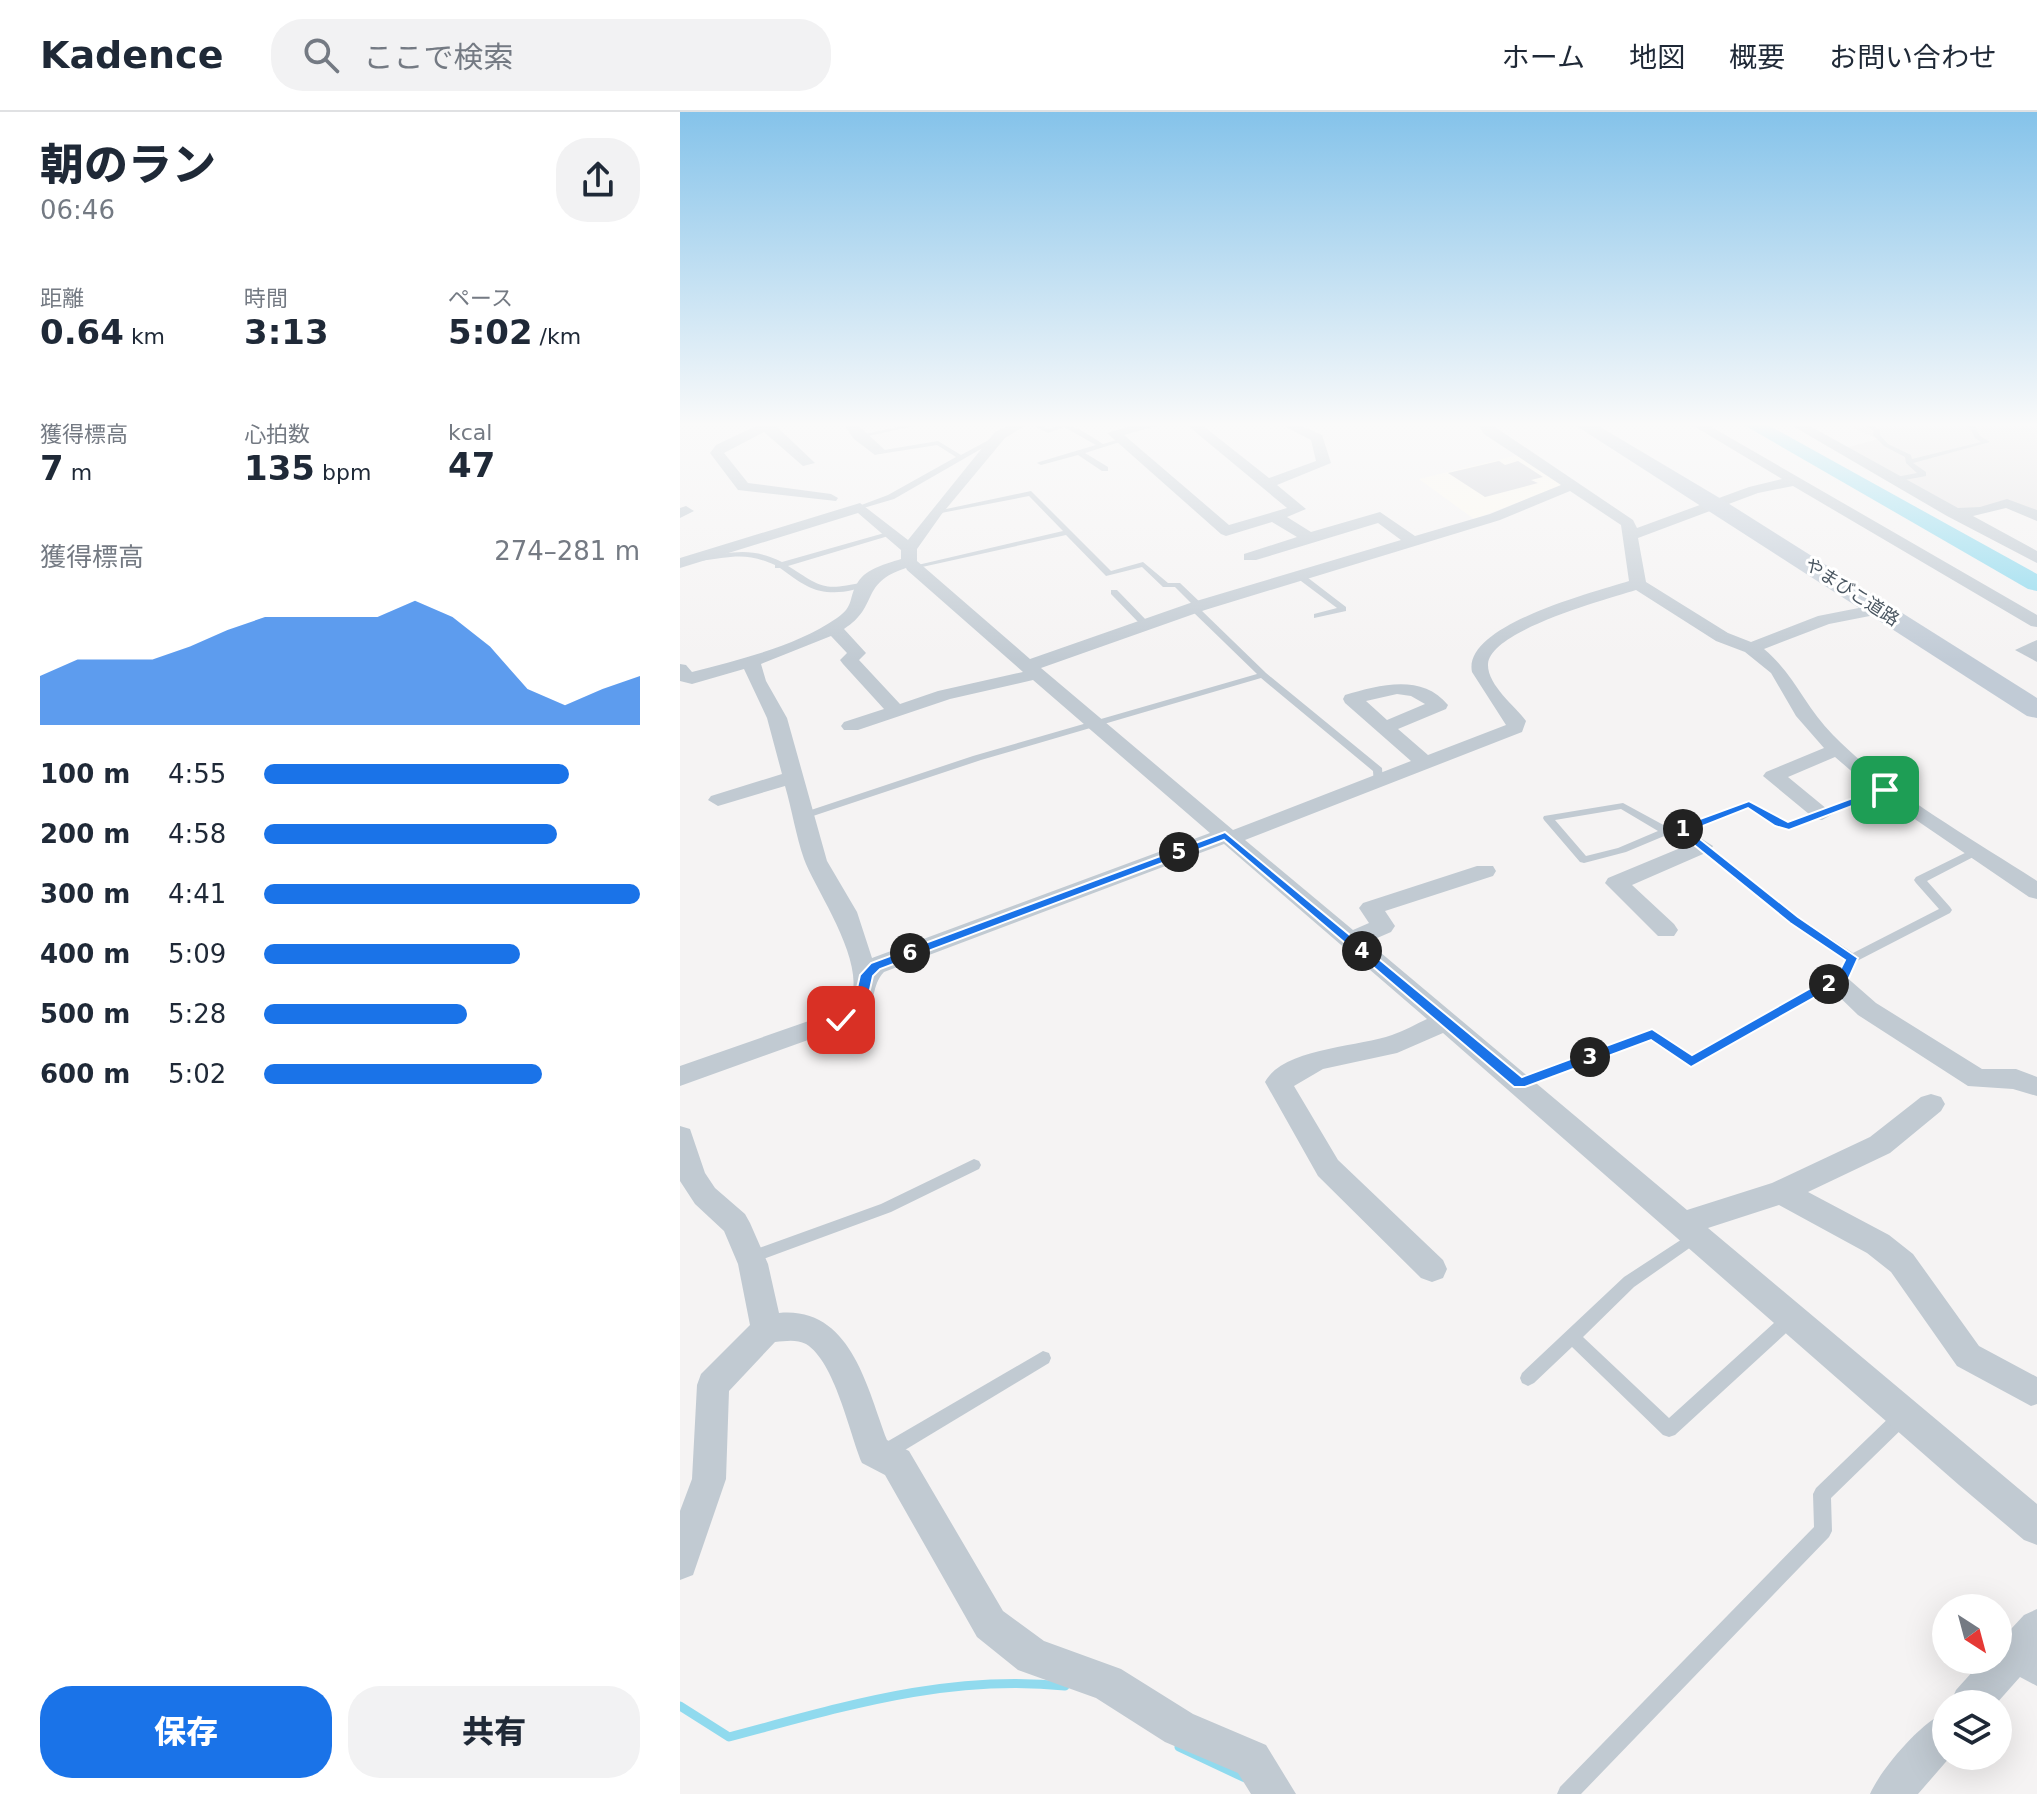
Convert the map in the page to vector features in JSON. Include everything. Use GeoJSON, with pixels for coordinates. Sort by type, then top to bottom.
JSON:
{"type":"FeatureCollection","features":[{"type":"Feature","properties":{"kind":"street"},"geometry":{"type":"LineString","coordinates":[[680,669],[683,676],[692,678],[796,645],[832,627],[860,606],[865,584],[883,570],[910,559],[942,503]]}},
{"type":"Feature","properties":{"kind":"street"},"geometry":{"type":"LineString","coordinates":[[1195,503],[1226,531],[1298,509],[1291,503]]}},
{"type":"Feature","properties":{"kind":"street"},"geometry":{"type":"LineString","coordinates":[[851,726],[1032,670],[1197,607],[1495,517],[1528,503]]}},
{"type":"Feature","properties":{"kind":"street"},"geometry":{"type":"LineString","coordinates":[[1600,503],[1628,523],[1638,584]]}},
{"type":"Feature","properties":{"kind":"street"},"geometry":{"type":"LineString","coordinates":[[1834,503],[2037,622]]}},
{"type":"Feature","properties":{"kind":"street"},"geometry":{"type":"LineString","coordinates":[[1935,503],[2037,558]]}},
{"type":"Feature","properties":{"kind":"street"},"geometry":{"type":"LineString","coordinates":[[1952,513],[1981,511],[2005,503]]}},
{"type":"Feature","properties":{"kind":"street"},"geometry":{"type":"LineString","coordinates":[[2008,503],[2037,516]]}},
{"type":"Feature","properties":{"kind":"street"},"geometry":{"type":"LineString","coordinates":[[1632,535],[1716,504]]}},
{"type":"Feature","properties":{"kind":"street","name":"やまびこ道路"},"geometry":{"type":"LineString","coordinates":[[1716,504],[2037,710]]}},
{"type":"Feature","properties":{"kind":"street"},"geometry":{"type":"LineString","coordinates":[[684,560],[860,507],[891,534],[910,559],[1032,670],[1520,1083],[1902,1417],[2037,1527]]}},
{"type":"Feature","properties":{"kind":"street"},"geometry":{"type":"LineString","coordinates":[[1274,516],[1309,538]]}},
{"type":"Feature","properties":{"kind":"street"},"geometry":{"type":"LineString","coordinates":[[1250,557],[1380,517],[1413,542]]}},
{"type":"Feature","properties":{"kind":"street"},"geometry":{"type":"LineString","coordinates":[[1638,584],[1722,637],[1751,648],[1778,670],[1803,712],[1838,749],[1885,790],[2037,892]]}},
{"type":"Feature","properties":{"kind":"street"},"geometry":{"type":"LineString","coordinates":[[680,1076],[852,1015],[860,1008],[869,971],[875,966],[1378,783],[1515,728],[1516,721],[1485,681],[1479,664],[1481,654],[1507,630],[1638,584]]}},
{"type":"Feature","properties":{"kind":"street"},"geometry":{"type":"LineString","coordinates":[[1751,648],[1824,620],[1879,609]]}},
{"type":"Feature","properties":{"kind":"street"},"geometry":{"type":"LineString","coordinates":[[832,627],[857,653],[849,660],[896,711]]}},
{"type":"Feature","properties":{"kind":"street"},"geometry":{"type":"LineString","coordinates":[[2037,645],[2024,650],[2037,657]]}},
{"type":"Feature","properties":{"kind":"street"},"geometry":{"type":"LineString","coordinates":[[751,660],[757,681],[777,718],[816,861],[845,912],[863,966],[869,971]]}},
{"type":"Feature","properties":{"kind":"street"},"geometry":{"type":"LineString","coordinates":[[1385,728],[1426,764]]}},
{"type":"Feature","properties":{"kind":"street"},"geometry":{"type":"LineString","coordinates":[[1822,814],[1773,776],[1838,749]]}},
{"type":"Feature","properties":{"kind":"street"},"geometry":{"type":"LineString","coordinates":[[718,800],[793,777]]}},
{"type":"Feature","properties":{"kind":"street"},"geometry":{"type":"LineString","coordinates":[[1666,930],[1616,883],[1702,846]]}},
{"type":"Feature","properties":{"kind":"street"},"geometry":{"type":"LineString","coordinates":[[1350,941],[1383,926],[1371,908],[1485,871]]}},
{"type":"Feature","properties":{"kind":"street"},"geometry":{"type":"LineString","coordinates":[[1835,981],[1867,1009],[1977,1079],[2016,1079],[2033,1087]]}},
{"type":"Feature","properties":{"kind":"street"},"geometry":{"type":"LineString","coordinates":[[1432,1269],[1328,1168],[1278,1082],[1316,1061],[1397,1044],[1445,1021]]}},
{"type":"Feature","properties":{"kind":"street"},"geometry":{"type":"LineString","coordinates":[[1689,1230],[1781,1192],[1880,1145],[1931,1104]]}},
{"type":"Feature","properties":{"kind":"street"},"geometry":{"type":"LineString","coordinates":[[680,1137],[692,1177],[705,1196],[735,1223],[750,1258],[767,1329]]}},
{"type":"Feature","properties":{"kind":"street"},"geometry":{"type":"LineString","coordinates":[[1781,1192],[1878,1244],[1902,1263],[1968,1356],[2031,1391]]}},
{"type":"Feature","properties":{"kind":"street"},"geometry":{"type":"LineString","coordinates":[[680,1562],[709,1479],[713,1385],[767,1329],[794,1326],[819,1335],[841,1361],[874,1451],[897,1463],[990,1624],[1032,1656],[1107,1683],[1179,1728],[1252,1759],[1275,1794]]}},
{"type":"Feature","properties":{"kind":"street"},"geometry":{"type":"LineString","coordinates":[[1985,1690],[2031,1648]]}},
{"type":"Feature","properties":{"kind":"street"},"geometry":{"type":"LineString","coordinates":[[1891,1794],[1932,1748]]}},
{"type":"Feature","properties":{"kind":"lane"},"geometry":{"type":"LineString","coordinates":[[860,507],[871,503]]}},
{"type":"Feature","properties":{"kind":"lane"},"geometry":{"type":"LineString","coordinates":[[936,512],[979,503]]}},
{"type":"Feature","properties":{"kind":"lane"},"geometry":{"type":"LineString","coordinates":[[1041,503],[1109,574],[1143,564],[1166,585],[1177,585],[1263,675],[1378,770],[1378,783]]}},
{"type":"Feature","properties":{"kind":"lane"},"geometry":{"type":"LineString","coordinates":[[910,559],[1068,532]]}},
{"type":"Feature","properties":{"kind":"lane"},"geometry":{"type":"LineString","coordinates":[[778,566],[891,534]]}},
{"type":"Feature","properties":{"kind":"lane"},"geometry":{"type":"LineString","coordinates":[[684,560],[755,555],[818,590],[841,591],[865,584]]}},
{"type":"Feature","properties":{"kind":"lane"},"geometry":{"type":"LineString","coordinates":[[1300,576],[1343,609],[1317,616]]}},
{"type":"Feature","properties":{"kind":"lane"},"geometry":{"type":"LineString","coordinates":[[1114,592],[1146,625]]}},
{"type":"Feature","properties":{"kind":"lane"},"geometry":{"type":"LineString","coordinates":[[803,816],[977,758],[1263,675]]}},
{"type":"Feature","properties":{"kind":"lane"},"geometry":{"type":"LineString","coordinates":[[1667,831],[1623,806],[1548,818],[1584,860],[1622,850],[1667,831],[1682,830],[1749,804],[1779,824],[1789,826],[1885,790]]}},
{"type":"Feature","properties":{"kind":"lane"},"geometry":{"type":"LineString","coordinates":[[1682,830],[1794,920],[1852,958]]}},
{"type":"Feature","properties":{"kind":"lane"},"geometry":{"type":"LineString","coordinates":[[1520,1083],[1652,1034],[1691,1061],[1845,975],[1852,958],[1946,910],[1920,880],[1975,852]]}},
{"type":"Feature","properties":{"kind":"lane"},"geometry":{"type":"LineString","coordinates":[[750,1258],[886,1208],[974,1165]]}},
{"type":"Feature","properties":{"kind":"lane"},"geometry":{"type":"LineString","coordinates":[[1528,1378],[1689,1230]]}},
{"type":"Feature","properties":{"kind":"lane"},"geometry":{"type":"LineString","coordinates":[[1572,1337],[1669,1429],[1790,1319]]}},
{"type":"Feature","properties":{"kind":"lane"},"geometry":{"type":"LineString","coordinates":[[881,1455],[1043,1358]]}},
{"type":"Feature","properties":{"kind":"lane"},"geometry":{"type":"LineString","coordinates":[[1567,1794],[1823,1531],[1822,1494],[1902,1417]]}},
{"type":"Feature","properties":{"kind":"shaded area"},"geometry":{"type":"Polygon","coordinates":[[[1453,503],[1516,503],[1474,519],[1453,503]]]}},
{"type":"Feature","properties":{"kind":"shaded area"},"geometry":{"type":"Polygon","coordinates":[[[1947,503],[1996,503],[1968,511],[1947,503]]]}},
{"type":"Feature","properties":{"kind":"shaded area"},"geometry":{"type":"Polygon","coordinates":[[[2016,503],[2037,503],[2037,514],[2016,503]]]}},
{"type":"Feature","properties":{"kind":"waterway"},"geometry":{"type":"LineString","coordinates":[[1894,503],[2037,584]]}},
{"type":"Feature","properties":{"kind":"waterway"},"geometry":{"type":"LineString","coordinates":[[680,1706],[729,1737],[854,1705],[936,1689],[978,1685],[1065,1686]]}},
{"type":"Feature","properties":{"kind":"waterway"},"geometry":{"type":"LineString","coordinates":[[1179,1747],[1245,1778]]}},
{"type":"Feature","properties":{"kind":"route"},"geometry":{"type":"LineString","coordinates":[[841,1020],[860,1008],[866,975],[875,966],[1225,835],[1520,1083],[1652,1034],[1691,1061],[1845,975],[1852,958],[1794,920],[1682,830],[1749,804],[1779,824],[1789,826],[1885,790]]}}]}
